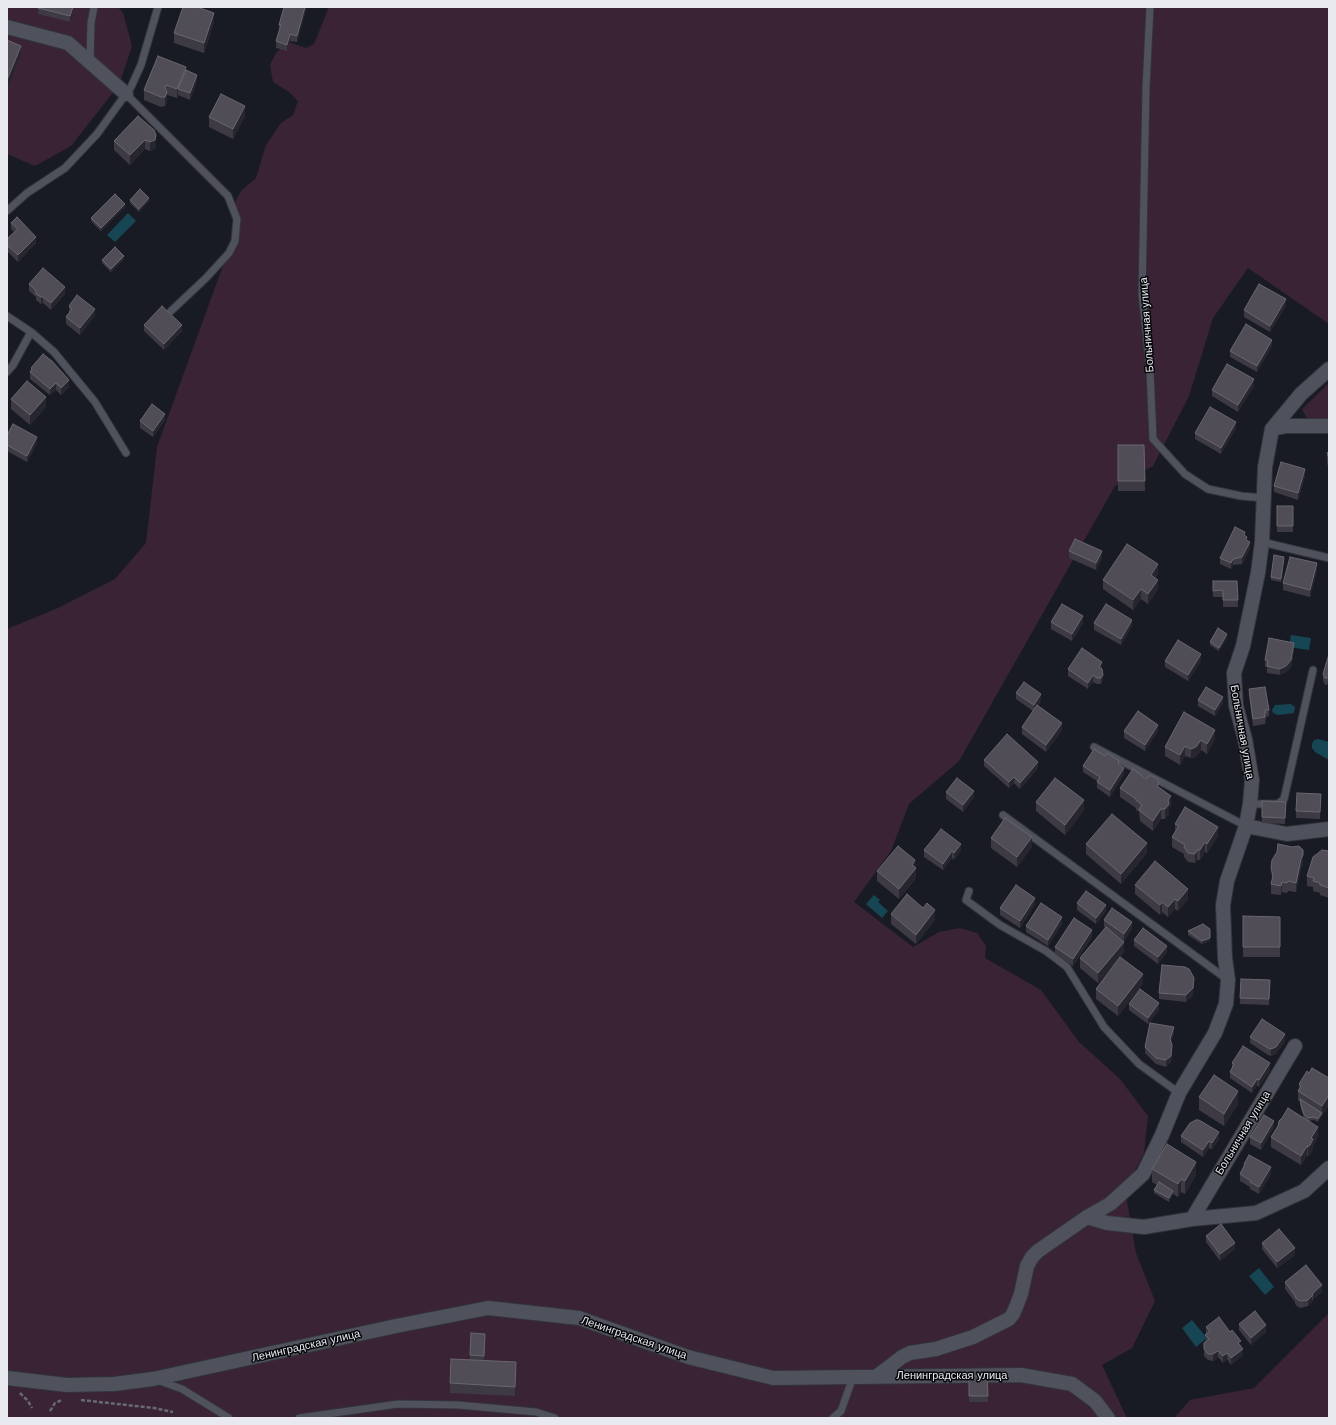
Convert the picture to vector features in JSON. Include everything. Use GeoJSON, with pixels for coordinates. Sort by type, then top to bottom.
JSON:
{"type":"FeatureCollection","features":[{"type":"Feature","properties":{"kind":"street"},"geometry":{"type":"LineString","coordinates":[[7,27],[68,43],[126,94]]}},
{"type":"Feature","properties":{"kind":"street","name":"Больничная улица"},"geometry":{"type":"LineString","coordinates":[[877,1376],[902,1357],[910,1354],[936,1350],[973,1337],[1009,1319],[1013,1314],[1021,1294],[1027,1266],[1032,1257],[1038,1251],[1087,1217],[1110,1204],[1143,1174],[1162,1135],[1179,1093],[1215,1033],[1226,1004],[1228,980],[1225,958],[1223,905],[1227,881],[1246,826],[1250,804],[1252,780],[1245,740],[1236,706],[1234,673],[1243,646],[1258,573],[1262,542],[1265,467],[1272,429],[1300,394],[1329,369]]}},
{"type":"Feature","properties":{"kind":"street"},"geometry":{"type":"LineString","coordinates":[[1272,429],[1286,426],[1329,426]]}},
{"type":"Feature","properties":{"kind":"street"},"geometry":{"type":"LineString","coordinates":[[1246,826],[1287,834],[1329,829]]}},
{"type":"Feature","properties":{"kind":"street","name":"Больничная улица"},"geometry":{"type":"LineString","coordinates":[[1192,1219],[1295,1046]]}},
{"type":"Feature","properties":{"kind":"street"},"geometry":{"type":"LineString","coordinates":[[1087,1217],[1107,1223],[1144,1227],[1192,1219],[1256,1213],[1304,1191],[1326,1173]]}},
{"type":"Feature","properties":{"kind":"street","name":"Ленинградская улица"},"geometry":{"type":"LineString","coordinates":[[7,1378],[67,1386],[114,1384],[153,1379],[396,1326],[488,1308],[579,1318],[688,1357],[773,1378],[1021,1375],[1072,1384],[1095,1401],[1108,1418]]}},
{"type":"Feature","properties":{"kind":"lane"},"geometry":{"type":"LineString","coordinates":[[90,62],[91,23],[94,7]]}},
{"type":"Feature","properties":{"kind":"lane"},"geometry":{"type":"LineString","coordinates":[[7,211],[27,193],[65,168],[97,134],[131,87],[141,65],[158,7]]}},
{"type":"Feature","properties":{"kind":"lane","name":"Больничная улица"},"geometry":{"type":"LineString","coordinates":[[1150,7],[1146,88],[1142,294],[1150,371],[1153,438],[1185,474],[1208,489],[1241,496],[1264,498]]}},
{"type":"Feature","properties":{"kind":"lane"},"geometry":{"type":"LineString","coordinates":[[126,94],[228,196],[237,219],[235,241],[229,253],[206,278],[171,311]]}},
{"type":"Feature","properties":{"kind":"lane"},"geometry":{"type":"LineString","coordinates":[[7,316],[31,332],[54,352],[95,402],[126,453]]}},
{"type":"Feature","properties":{"kind":"lane"},"geometry":{"type":"LineString","coordinates":[[7,372],[13,365],[31,332]]}},
{"type":"Feature","properties":{"kind":"lane"},"geometry":{"type":"LineString","coordinates":[[1262,542],[1329,558]]}},
{"type":"Feature","properties":{"kind":"lane"},"geometry":{"type":"LineString","coordinates":[[1250,804],[1278,804],[1284,799],[1313,670]]}},
{"type":"Feature","properties":{"kind":"lane"},"geometry":{"type":"LineString","coordinates":[[1094,748],[1246,826]]}},
{"type":"Feature","properties":{"kind":"lane"},"geometry":{"type":"LineString","coordinates":[[1003,815],[1228,980]]}},
{"type":"Feature","properties":{"kind":"lane"},"geometry":{"type":"LineString","coordinates":[[969,891],[966,900],[1000,925],[1046,951],[1067,967],[1104,1027],[1139,1064],[1179,1093]]}},
{"type":"Feature","properties":{"kind":"lane"},"geometry":{"type":"LineString","coordinates":[[833,1418],[840,1411],[854,1377]]}},
{"type":"Feature","properties":{"kind":"lane"},"geometry":{"type":"LineString","coordinates":[[153,1379],[182,1389],[229,1418]]}},
{"type":"Feature","properties":{"kind":"lane"},"geometry":{"type":"LineString","coordinates":[[299,1418],[398,1404],[458,1405],[536,1412],[555,1418]]}},
{"type":"Feature","properties":{"kind":"path"},"geometry":{"type":"LineString","coordinates":[[16,1392],[21,1394],[28,1401],[32,1408]]}},
{"type":"Feature","properties":{"kind":"path"},"geometry":{"type":"LineString","coordinates":[[50,1411],[55,1403],[68,1399]]}},
{"type":"Feature","properties":{"kind":"path"},"geometry":{"type":"LineString","coordinates":[[76,1400],[154,1408],[173,1412]]}},
{"type":"Feature","properties":{"kind":"shaded area"},"geometry":{"type":"Polygon","coordinates":[[[7,7],[118,7],[123,13],[132,46],[119,85],[71,146],[35,166],[7,154],[7,7]]]}},
{"type":"Feature","properties":{"kind":"shaded area"},"geometry":{"type":"Polygon","coordinates":[[[329,7],[1329,7],[1329,324],[1248,268],[1213,318],[1189,396],[1153,466],[1115,486],[959,761],[909,804],[891,851],[854,902],[913,947],[939,932],[960,928],[977,933],[986,946],[985,958],[1041,990],[1079,1042],[1120,1079],[1148,1116],[1144,1153],[1125,1190],[1136,1253],[1155,1301],[1132,1348],[1102,1365],[1127,1418],[7,1418],[7,629],[58,608],[115,579],[146,543],[157,447],[229,249],[236,200],[242,190],[256,178],[266,145],[281,123],[293,115],[298,101],[289,92],[273,82],[270,65],[276,53],[288,42],[306,48],[314,44],[329,7]]]}},
{"type":"Feature","properties":{"kind":"shaded area"},"geometry":{"type":"Polygon","coordinates":[[[1329,383],[1329,422],[1308,421],[1302,409],[1329,383]]]}},
{"type":"Feature","properties":{"kind":"shaded area"},"geometry":{"type":"Polygon","coordinates":[[[1329,1313],[1329,1418],[1174,1418],[1190,1400],[1254,1388],[1329,1313]]]}},
{"type":"Feature","properties":{"kind":"water"},"geometry":{"type":"Polygon","coordinates":[[[128,213],[136,221],[115,242],[107,235],[128,213]]]}},
{"type":"Feature","properties":{"kind":"water"},"geometry":{"type":"Polygon","coordinates":[[[1291,635],[1311,638],[1309,650],[1289,647],[1291,635]]]}},
{"type":"Feature","properties":{"kind":"water"},"geometry":{"type":"Polygon","coordinates":[[[1291,704],[1295,707],[1294,713],[1278,715],[1273,713],[1272,710],[1275,705],[1291,704]]]}},
{"type":"Feature","properties":{"kind":"water"},"geometry":{"type":"Polygon","coordinates":[[[1318,739],[1329,742],[1329,760],[1315,752],[1312,748],[1314,740],[1318,739]]]}},
{"type":"Feature","properties":{"kind":"water"},"geometry":{"type":"Polygon","coordinates":[[[874,895],[880,900],[878,902],[888,911],[882,918],[866,904],[874,895]]]}},
{"type":"Feature","properties":{"kind":"water"},"geometry":{"type":"Polygon","coordinates":[[[1259,1268],[1274,1287],[1265,1295],[1249,1276],[1259,1268]]]}},
{"type":"Feature","properties":{"kind":"water"},"geometry":{"type":"Polygon","coordinates":[[[1192,1320],[1207,1338],[1196,1347],[1182,1328],[1192,1320]]]}},
{"type":"Feature","properties":{"kind":"building"},"geometry":{"type":"Polygon","coordinates":[[[38,7],[73,7],[70,16],[38,7]]]}},
{"type":"Feature","properties":{"kind":"building"},"geometry":{"type":"Polygon","coordinates":[[[183,7],[197,7],[214,13],[204,43],[174,33],[183,7]]]}},
{"type":"Feature","properties":{"kind":"building"},"geometry":{"type":"Polygon","coordinates":[[[284,7],[305,7],[297,36],[290,34],[287,45],[276,41],[281,25],[279,25],[284,7]]]}},
{"type":"Feature","properties":{"kind":"building"},"geometry":{"type":"Polygon","coordinates":[[[7,40],[21,46],[7,80],[7,40]]]}},
{"type":"Feature","properties":{"kind":"building"},"geometry":{"type":"Polygon","coordinates":[[[158,56],[186,67],[177,89],[166,85],[165,88],[167,92],[165,97],[161,97],[144,90],[158,56]]]}},
{"type":"Feature","properties":{"kind":"building"},"geometry":{"type":"Polygon","coordinates":[[[186,70],[197,75],[190,93],[178,89],[186,70]]]}},
{"type":"Feature","properties":{"kind":"building"},"geometry":{"type":"Polygon","coordinates":[[[221,94],[245,106],[233,129],[209,117],[221,94]]]}},
{"type":"Feature","properties":{"kind":"building"},"geometry":{"type":"Polygon","coordinates":[[[138,116],[154,130],[156,135],[155,140],[150,142],[145,140],[130,155],[114,141],[138,116]]]}},
{"type":"Feature","properties":{"kind":"building"},"geometry":{"type":"Polygon","coordinates":[[[140,189],[149,198],[139,209],[130,200],[140,189]]]}},
{"type":"Feature","properties":{"kind":"building"},"geometry":{"type":"Polygon","coordinates":[[[115,194],[125,204],[101,228],[91,218],[115,194]]]}},
{"type":"Feature","properties":{"kind":"building"},"geometry":{"type":"Polygon","coordinates":[[[17,217],[36,237],[18,255],[7,245],[7,239],[18,229],[11,223],[17,217]]]}},
{"type":"Feature","properties":{"kind":"building"},"geometry":{"type":"Polygon","coordinates":[[[115,247],[124,256],[111,269],[102,260],[115,247]]]}},
{"type":"Feature","properties":{"kind":"building"},"geometry":{"type":"Polygon","coordinates":[[[43,268],[65,287],[51,303],[36,294],[36,291],[29,284],[43,268]]]}},
{"type":"Feature","properties":{"kind":"building"},"geometry":{"type":"Polygon","coordinates":[[[1259,284],[1286,299],[1270,326],[1244,310],[1259,284]]]}},
{"type":"Feature","properties":{"kind":"building"},"geometry":{"type":"Polygon","coordinates":[[[77,295],[95,309],[80,328],[66,317],[72,309],[69,306],[77,295]]]}},
{"type":"Feature","properties":{"kind":"building"},"geometry":{"type":"Polygon","coordinates":[[[162,306],[182,325],[164,344],[144,325],[162,306]]]}},
{"type":"Feature","properties":{"kind":"building"},"geometry":{"type":"Polygon","coordinates":[[[1246,324],[1272,340],[1257,366],[1230,351],[1246,324]]]}},
{"type":"Feature","properties":{"kind":"building"},"geometry":{"type":"Polygon","coordinates":[[[43,354],[52,361],[69,380],[61,388],[56,383],[50,389],[30,372],[32,369],[31,368],[43,354]]]}},
{"type":"Feature","properties":{"kind":"building"},"geometry":{"type":"Polygon","coordinates":[[[1227,364],[1254,379],[1238,405],[1212,390],[1227,364]]]}},
{"type":"Feature","properties":{"kind":"building"},"geometry":{"type":"Polygon","coordinates":[[[27,381],[46,397],[30,415],[11,399],[27,381]]]}},
{"type":"Feature","properties":{"kind":"building"},"geometry":{"type":"Polygon","coordinates":[[[152,404],[165,414],[153,431],[140,421],[152,404]]]}},
{"type":"Feature","properties":{"kind":"building"},"geometry":{"type":"Polygon","coordinates":[[[1210,407],[1236,422],[1221,448],[1195,433],[1210,407]]]}},
{"type":"Feature","properties":{"kind":"building"},"geometry":{"type":"Polygon","coordinates":[[[13,424],[37,437],[27,456],[7,445],[7,435],[13,424]]]}},
{"type":"Feature","properties":{"kind":"building"},"geometry":{"type":"Polygon","coordinates":[[[1118,445],[1144,445],[1145,481],[1118,481],[1118,445]]]}},
{"type":"Feature","properties":{"kind":"building"},"geometry":{"type":"Polygon","coordinates":[[[1281,462],[1305,469],[1298,493],[1274,486],[1281,462]]]}},
{"type":"Feature","properties":{"kind":"building"},"geometry":{"type":"Polygon","coordinates":[[[1277,506],[1293,506],[1293,526],[1277,526],[1277,506]]]}},
{"type":"Feature","properties":{"kind":"building"},"geometry":{"type":"Polygon","coordinates":[[[1235,527],[1245,532],[1244,535],[1247,537],[1246,540],[1250,542],[1242,557],[1233,559],[1231,563],[1220,558],[1235,527]]]}},
{"type":"Feature","properties":{"kind":"building"},"geometry":{"type":"Polygon","coordinates":[[[1075,539],[1102,551],[1096,563],[1069,551],[1075,539]]]}},
{"type":"Feature","properties":{"kind":"building"},"geometry":{"type":"Polygon","coordinates":[[[1127,544],[1158,564],[1151,575],[1158,580],[1148,594],[1141,589],[1133,600],[1103,580],[1127,544]]]}},
{"type":"Feature","properties":{"kind":"building"},"geometry":{"type":"Polygon","coordinates":[[[1274,555],[1284,557],[1281,579],[1271,577],[1274,555]]]}},
{"type":"Feature","properties":{"kind":"building"},"geometry":{"type":"Polygon","coordinates":[[[1290,557],[1317,563],[1310,590],[1283,583],[1290,557]]]}},
{"type":"Feature","properties":{"kind":"building"},"geometry":{"type":"Polygon","coordinates":[[[1213,581],[1237,581],[1238,600],[1223,600],[1223,590],[1213,591],[1213,581]]]}},
{"type":"Feature","properties":{"kind":"building"},"geometry":{"type":"Polygon","coordinates":[[[1062,604],[1083,616],[1072,634],[1051,622],[1062,604]]]}},
{"type":"Feature","properties":{"kind":"building"},"geometry":{"type":"Polygon","coordinates":[[[1106,604],[1132,620],[1121,639],[1094,623],[1106,604]]]}},
{"type":"Feature","properties":{"kind":"building"},"geometry":{"type":"Polygon","coordinates":[[[1218,628],[1227,634],[1219,648],[1210,642],[1218,628]]]}},
{"type":"Feature","properties":{"kind":"building"},"geometry":{"type":"Polygon","coordinates":[[[1269,638],[1294,643],[1291,660],[1286,666],[1280,669],[1267,666],[1268,661],[1265,660],[1269,638]]]}},
{"type":"Feature","properties":{"kind":"building"},"geometry":{"type":"Polygon","coordinates":[[[1178,640],[1201,654],[1188,675],[1165,661],[1178,640]]]}},
{"type":"Feature","properties":{"kind":"building"},"geometry":{"type":"Polygon","coordinates":[[[1082,648],[1102,662],[1099,667],[1102,669],[1103,675],[1101,678],[1097,678],[1093,675],[1088,683],[1068,669],[1082,648]]]}},
{"type":"Feature","properties":{"kind":"building"},"geometry":{"type":"Polygon","coordinates":[[[1329,654],[1329,678],[1325,678],[1323,674],[1329,654]]]}},
{"type":"Feature","properties":{"kind":"building"},"geometry":{"type":"Polygon","coordinates":[[[1024,682],[1041,694],[1034,705],[1016,693],[1024,682]]]}},
{"type":"Feature","properties":{"kind":"building"},"geometry":{"type":"Polygon","coordinates":[[[1206,687],[1223,697],[1215,710],[1198,700],[1206,687]]]}},
{"type":"Feature","properties":{"kind":"building"},"geometry":{"type":"Polygon","coordinates":[[[1265,687],[1269,710],[1265,710],[1265,717],[1253,719],[1249,689],[1265,687]]]}},
{"type":"Feature","properties":{"kind":"building"},"geometry":{"type":"Polygon","coordinates":[[[1037,705],[1062,723],[1046,745],[1022,727],[1037,705]]]}},
{"type":"Feature","properties":{"kind":"building"},"geometry":{"type":"Polygon","coordinates":[[[1138,711],[1158,725],[1145,745],[1124,731],[1138,711]]]}},
{"type":"Feature","properties":{"kind":"building"},"geometry":{"type":"Polygon","coordinates":[[[1184,712],[1215,730],[1207,744],[1201,740],[1196,747],[1191,749],[1185,746],[1180,755],[1165,747],[1184,712]]]}},
{"type":"Feature","properties":{"kind":"building"},"geometry":{"type":"Polygon","coordinates":[[[1007,734],[1038,762],[1020,783],[1014,777],[1009,782],[984,760],[1007,734]]]}},
{"type":"Feature","properties":{"kind":"building"},"geometry":{"type":"Polygon","coordinates":[[[1094,749],[1105,756],[1107,753],[1119,761],[1118,764],[1124,768],[1110,790],[1097,782],[1100,777],[1083,766],[1094,749]]]}},
{"type":"Feature","properties":{"kind":"building"},"geometry":{"type":"Polygon","coordinates":[[[1133,769],[1146,779],[1148,776],[1152,776],[1157,779],[1159,783],[1157,786],[1171,796],[1168,800],[1169,804],[1165,809],[1161,809],[1153,821],[1140,811],[1139,809],[1142,805],[1136,799],[1120,788],[1133,769]]]}},
{"type":"Feature","properties":{"kind":"building"},"geometry":{"type":"Polygon","coordinates":[[[957,778],[974,791],[963,805],[946,792],[957,778]]]}},
{"type":"Feature","properties":{"kind":"building"},"geometry":{"type":"Polygon","coordinates":[[[1055,778],[1084,800],[1065,825],[1036,802],[1055,778]]]}},
{"type":"Feature","properties":{"kind":"building"},"geometry":{"type":"Polygon","coordinates":[[[1297,793],[1321,794],[1320,812],[1296,811],[1297,793]]]}},
{"type":"Feature","properties":{"kind":"building"},"geometry":{"type":"Polygon","coordinates":[[[1262,801],[1286,802],[1285,818],[1262,817],[1262,801]]]}},
{"type":"Feature","properties":{"kind":"building"},"geometry":{"type":"Polygon","coordinates":[[[1185,807],[1218,827],[1207,844],[1205,842],[1200,850],[1197,850],[1195,854],[1188,853],[1184,847],[1185,845],[1172,837],[1179,826],[1175,824],[1185,807]]]}},
{"type":"Feature","properties":{"kind":"building"},"geometry":{"type":"Polygon","coordinates":[[[1112,814],[1147,843],[1121,874],[1086,844],[1112,814]]]}},
{"type":"Feature","properties":{"kind":"building"},"geometry":{"type":"Polygon","coordinates":[[[1005,818],[1032,837],[1017,857],[991,838],[1005,818]]]}},
{"type":"Feature","properties":{"kind":"building"},"geometry":{"type":"Polygon","coordinates":[[[941,829],[961,844],[954,853],[952,851],[943,864],[924,850],[941,829]]]}},
{"type":"Feature","properties":{"kind":"building"},"geometry":{"type":"Polygon","coordinates":[[[1278,844],[1292,847],[1299,846],[1303,850],[1296,883],[1288,881],[1287,883],[1282,882],[1281,886],[1271,884],[1273,876],[1271,868],[1272,860],[1277,852],[1278,844]]]}},
{"type":"Feature","properties":{"kind":"building"},"geometry":{"type":"Polygon","coordinates":[[[898,846],[915,860],[912,865],[916,868],[899,889],[877,871],[898,846]]]}},
{"type":"Feature","properties":{"kind":"building"},"geometry":{"type":"Polygon","coordinates":[[[1322,850],[1329,851],[1329,888],[1320,885],[1320,883],[1313,881],[1314,878],[1307,876],[1313,857],[1322,850]]]}},
{"type":"Feature","properties":{"kind":"building"},"geometry":{"type":"Polygon","coordinates":[[[1155,861],[1188,889],[1178,901],[1175,899],[1168,907],[1162,902],[1160,905],[1135,885],[1155,861]]]}},
{"type":"Feature","properties":{"kind":"building"},"geometry":{"type":"Polygon","coordinates":[[[1016,885],[1035,898],[1020,921],[1000,908],[1016,885]]]}},
{"type":"Feature","properties":{"kind":"building"},"geometry":{"type":"Polygon","coordinates":[[[1086,891],[1106,905],[1096,918],[1077,903],[1086,891]]]}},
{"type":"Feature","properties":{"kind":"building"},"geometry":{"type":"Polygon","coordinates":[[[907,894],[923,908],[927,903],[935,910],[916,935],[891,914],[907,894]]]}},
{"type":"Feature","properties":{"kind":"building"},"geometry":{"type":"Polygon","coordinates":[[[1041,903],[1062,917],[1048,940],[1026,926],[1041,903]]]}},
{"type":"Feature","properties":{"kind":"building"},"geometry":{"type":"Polygon","coordinates":[[[1112,908],[1132,922],[1124,934],[1104,920],[1112,908]]]}},
{"type":"Feature","properties":{"kind":"building"},"geometry":{"type":"Polygon","coordinates":[[[1243,916],[1280,917],[1280,947],[1243,947],[1243,916]]]}},
{"type":"Feature","properties":{"kind":"building"},"geometry":{"type":"Polygon","coordinates":[[[1074,918],[1092,930],[1073,959],[1055,947],[1074,918]]]}},
{"type":"Feature","properties":{"kind":"building"},"geometry":{"type":"Polygon","coordinates":[[[1203,924],[1210,929],[1210,938],[1202,941],[1188,931],[1203,924]]]}},
{"type":"Feature","properties":{"kind":"building"},"geometry":{"type":"Polygon","coordinates":[[[1106,927],[1124,942],[1098,973],[1080,958],[1106,927]]]}},
{"type":"Feature","properties":{"kind":"building"},"geometry":{"type":"Polygon","coordinates":[[[1143,928],[1167,946],[1158,957],[1134,940],[1143,928]]]}},
{"type":"Feature","properties":{"kind":"building"},"geometry":{"type":"Polygon","coordinates":[[[1120,957],[1143,974],[1118,1006],[1096,989],[1120,957]]]}},
{"type":"Feature","properties":{"kind":"building"},"geometry":{"type":"Polygon","coordinates":[[[1162,965],[1185,967],[1189,969],[1194,978],[1193,988],[1186,995],[1159,993],[1162,965]]]}},
{"type":"Feature","properties":{"kind":"building"},"geometry":{"type":"Polygon","coordinates":[[[1241,979],[1270,980],[1269,999],[1240,998],[1241,979]]]}},
{"type":"Feature","properties":{"kind":"building"},"geometry":{"type":"Polygon","coordinates":[[[1140,989],[1159,1003],[1148,1018],[1129,1004],[1140,989]]]}},
{"type":"Feature","properties":{"kind":"building"},"geometry":{"type":"Polygon","coordinates":[[[1262,1019],[1285,1034],[1276,1047],[1271,1049],[1250,1037],[1262,1019]]]}},
{"type":"Feature","properties":{"kind":"building"},"geometry":{"type":"Polygon","coordinates":[[[1150,1023],[1174,1027],[1170,1039],[1172,1045],[1171,1056],[1166,1060],[1156,1058],[1145,1047],[1150,1023]]]}},
{"type":"Feature","properties":{"kind":"building"},"geometry":{"type":"Polygon","coordinates":[[[1243,1046],[1270,1063],[1259,1080],[1257,1079],[1252,1087],[1230,1072],[1234,1064],[1232,1063],[1243,1046]]]}},
{"type":"Feature","properties":{"kind":"building"},"geometry":{"type":"Polygon","coordinates":[[[1312,1068],[1329,1078],[1329,1095],[1322,1106],[1298,1091],[1301,1086],[1299,1084],[1307,1071],[1309,1073],[1312,1068]]]}},
{"type":"Feature","properties":{"kind":"building"},"geometry":{"type":"Polygon","coordinates":[[[1214,1075],[1238,1091],[1224,1114],[1199,1097],[1214,1075]]]}},
{"type":"Feature","properties":{"kind":"building"},"geometry":{"type":"Polygon","coordinates":[[[1300,1099],[1322,1113],[1318,1119],[1314,1117],[1307,1118],[1304,1114],[1300,1099]]]}},
{"type":"Feature","properties":{"kind":"building"},"geometry":{"type":"Polygon","coordinates":[[[1288,1108],[1318,1127],[1311,1138],[1313,1139],[1310,1145],[1308,1147],[1307,1146],[1301,1156],[1271,1137],[1288,1108]]]}},
{"type":"Feature","properties":{"kind":"building"},"geometry":{"type":"Polygon","coordinates":[[[1264,1115],[1274,1121],[1261,1143],[1250,1137],[1264,1115]]]}},
{"type":"Feature","properties":{"kind":"building"},"geometry":{"type":"Polygon","coordinates":[[[1199,1120],[1219,1132],[1212,1143],[1209,1141],[1203,1150],[1181,1136],[1190,1123],[1199,1120]]]}},
{"type":"Feature","properties":{"kind":"building"},"geometry":{"type":"Polygon","coordinates":[[[1167,1144],[1196,1162],[1185,1181],[1181,1179],[1178,1184],[1152,1169],[1167,1144]]]}},
{"type":"Feature","properties":{"kind":"building"},"geometry":{"type":"Polygon","coordinates":[[[1249,1155],[1271,1167],[1259,1187],[1240,1174],[1249,1155]]]}},
{"type":"Feature","properties":{"kind":"building"},"geometry":{"type":"Polygon","coordinates":[[[1159,1182],[1173,1191],[1169,1198],[1154,1190],[1159,1182]]]}},
{"type":"Feature","properties":{"kind":"building"},"geometry":{"type":"Polygon","coordinates":[[[1221,1224],[1235,1243],[1220,1254],[1206,1236],[1221,1224]]]}},
{"type":"Feature","properties":{"kind":"building"},"geometry":{"type":"Polygon","coordinates":[[[1279,1229],[1295,1248],[1277,1262],[1262,1243],[1279,1229]]]}},
{"type":"Feature","properties":{"kind":"building"},"geometry":{"type":"Polygon","coordinates":[[[1306,1265],[1322,1285],[1308,1300],[1301,1301],[1295,1297],[1285,1282],[1306,1265]]]}},
{"type":"Feature","properties":{"kind":"building"},"geometry":{"type":"Polygon","coordinates":[[[1255,1311],[1266,1325],[1251,1338],[1239,1324],[1255,1311]]]}},
{"type":"Feature","properties":{"kind":"building"},"geometry":{"type":"Polygon","coordinates":[[[1219,1317],[1230,1332],[1232,1330],[1241,1341],[1238,1343],[1243,1349],[1231,1358],[1227,1353],[1223,1356],[1218,1351],[1213,1354],[1208,1354],[1204,1349],[1204,1343],[1209,1339],[1205,1335],[1210,1331],[1206,1327],[1219,1317]]]}},
{"type":"Feature","properties":{"kind":"building"},"geometry":{"type":"Polygon","coordinates":[[[471,1333],[485,1334],[484,1356],[470,1355],[471,1333]]]}},
{"type":"Feature","properties":{"kind":"building"},"geometry":{"type":"Polygon","coordinates":[[[451,1359],[516,1362],[515,1387],[450,1383],[451,1359]]]}},
{"type":"Feature","properties":{"kind":"building"},"geometry":{"type":"Polygon","coordinates":[[[969,1376],[987,1376],[988,1396],[969,1396],[969,1376]]]}}]}
